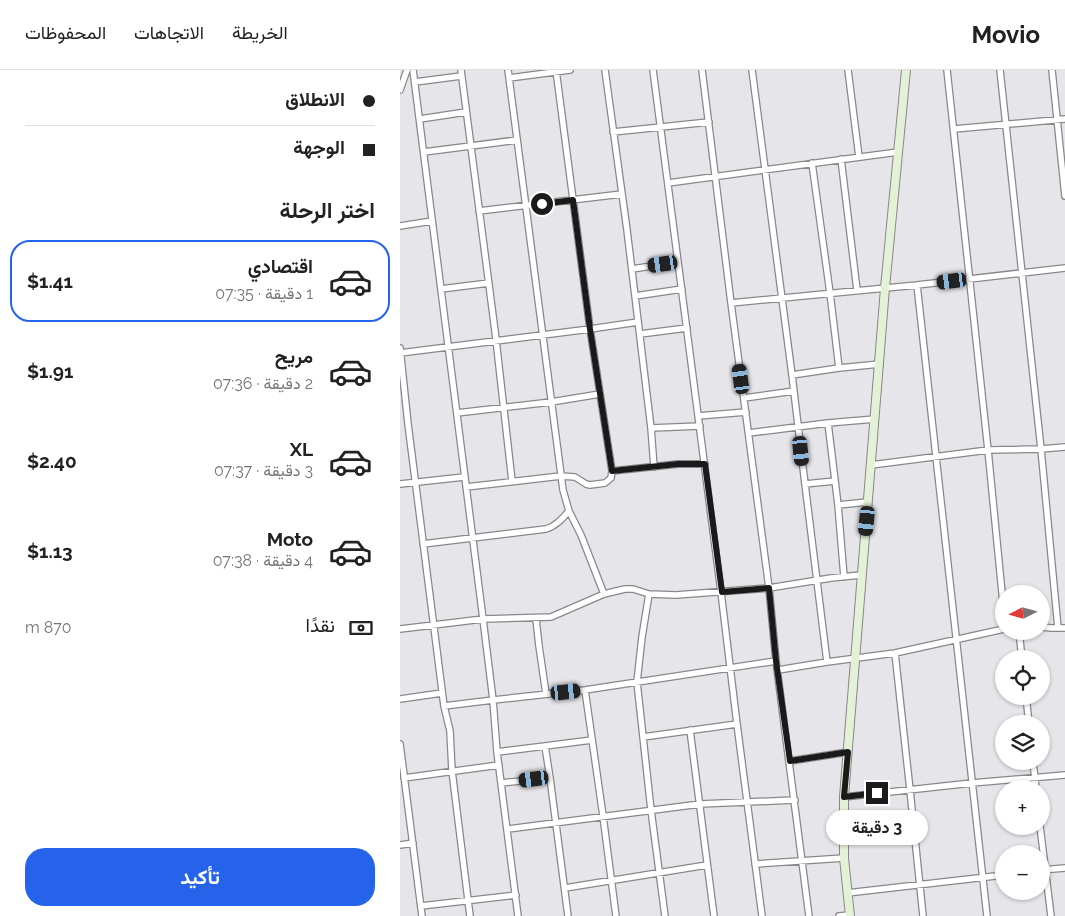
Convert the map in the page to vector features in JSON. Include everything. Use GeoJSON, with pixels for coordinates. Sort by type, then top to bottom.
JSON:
{"type":"FeatureCollection","features":[{"type":"Feature","properties":{"kind":"street"},"geometry":{"type":"LineString","coordinates":[[400,90],[408,70]]}},
{"type":"Feature","properties":{"kind":"street"},"geometry":{"type":"LineString","coordinates":[[413,70],[473,538],[518,916]]}},
{"type":"Feature","properties":{"kind":"street"},"geometry":{"type":"LineString","coordinates":[[508,70],[560,476],[569,511],[581,535],[604,594]]}},
{"type":"Feature","properties":{"kind":"street"},"geometry":{"type":"LineString","coordinates":[[509,78],[570,70]]}},
{"type":"Feature","properties":{"kind":"street"},"geometry":{"type":"LineString","coordinates":[[605,70],[632,269],[654,467]]}},
{"type":"Feature","properties":{"kind":"street"},"geometry":{"type":"LineString","coordinates":[[654,70],[762,916]]}},
{"type":"Feature","properties":{"kind":"street"},"geometry":{"type":"LineString","coordinates":[[702,70],[809,916]]}},
{"type":"Feature","properties":{"kind":"street"},"geometry":{"type":"LineString","coordinates":[[752,70],[799,427],[827,662]]}},
{"type":"Feature","properties":{"kind":"street"},"geometry":{"type":"LineString","coordinates":[[848,70],[859,157]]}},
{"type":"Feature","properties":{"kind":"street"},"geometry":{"type":"LineString","coordinates":[[839,916],[850,915],[844,858],[844,797],[885,288],[906,70]]}},
{"type":"Feature","properties":{"kind":"street"},"geometry":{"type":"LineString","coordinates":[[947,70],[1001,585]]}},
{"type":"Feature","properties":{"kind":"street"},"geometry":{"type":"LineString","coordinates":[[1000,70],[1041,449],[1058,628]]}},
{"type":"Feature","properties":{"kind":"street"},"geometry":{"type":"LineString","coordinates":[[1052,70],[1065,196]]}},
{"type":"Feature","properties":{"kind":"street"},"geometry":{"type":"LineString","coordinates":[[466,487],[560,476],[575,477],[586,484],[599,484],[608,482],[611,478],[612,471],[590,329],[556,71]]}},
{"type":"Feature","properties":{"kind":"street"},"geometry":{"type":"LineString","coordinates":[[415,82],[461,73],[489,283],[512,481]]}},
{"type":"Feature","properties":{"kind":"street"},"geometry":{"type":"LineString","coordinates":[[420,119],[466,112]]}},
{"type":"Feature","properties":{"kind":"street"},"geometry":{"type":"LineString","coordinates":[[954,129],[1065,119]]}},
{"type":"Feature","properties":{"kind":"street"},"geometry":{"type":"LineString","coordinates":[[613,132],[709,122]]}},
{"type":"Feature","properties":{"kind":"street"},"geometry":{"type":"LineString","coordinates":[[424,152],[518,140]]}},
{"type":"Feature","properties":{"kind":"street"},"geometry":{"type":"LineString","coordinates":[[668,184],[764,169],[898,152]]}},
{"type":"Feature","properties":{"kind":"street"},"geometry":{"type":"LineString","coordinates":[[841,159],[858,290]]}},
{"type":"Feature","properties":{"kind":"street"},"geometry":{"type":"LineString","coordinates":[[812,163],[839,368]]}},
{"type":"Feature","properties":{"kind":"street"},"geometry":{"type":"LineString","coordinates":[[479,211],[622,194]]}},
{"type":"Feature","properties":{"kind":"street"},"geometry":{"type":"LineString","coordinates":[[400,226],[432,221]]}},
{"type":"Feature","properties":{"kind":"street"},"geometry":{"type":"LineString","coordinates":[[632,269],[678,262]]}},
{"type":"Feature","properties":{"kind":"street"},"geometry":{"type":"LineString","coordinates":[[731,303],[1065,268]]}},
{"type":"Feature","properties":{"kind":"street"},"geometry":{"type":"LineString","coordinates":[[441,289],[489,283]]}},
{"type":"Feature","properties":{"kind":"street"},"geometry":{"type":"LineString","coordinates":[[917,285],[987,916]]}},
{"type":"Feature","properties":{"kind":"street"},"geometry":{"type":"LineString","coordinates":[[635,296],[682,289]]}},
{"type":"Feature","properties":{"kind":"street"},"geometry":{"type":"LineString","coordinates":[[400,352],[638,322]]}},
{"type":"Feature","properties":{"kind":"street"},"geometry":{"type":"LineString","coordinates":[[640,334],[687,328]]}},
{"type":"Feature","properties":{"kind":"street"},"geometry":{"type":"LineString","coordinates":[[400,348],[442,693],[450,730],[452,771],[470,916]]}},
{"type":"Feature","properties":{"kind":"street"},"geometry":{"type":"LineString","coordinates":[[792,375],[880,364]]}},
{"type":"Feature","properties":{"kind":"street"},"geometry":{"type":"LineString","coordinates":[[744,398],[794,391]]}},
{"type":"Feature","properties":{"kind":"street"},"geometry":{"type":"LineString","coordinates":[[456,413],[551,402],[600,394]]}},
{"type":"Feature","properties":{"kind":"street"},"geometry":{"type":"LineString","coordinates":[[698,416],[746,412]]}},
{"type":"Feature","properties":{"kind":"street"},"geometry":{"type":"LineString","coordinates":[[749,433],[875,419]]}},
{"type":"Feature","properties":{"kind":"street"},"geometry":{"type":"LineString","coordinates":[[828,423],[844,577]]}},
{"type":"Feature","properties":{"kind":"street"},"geometry":{"type":"LineString","coordinates":[[651,428],[700,426]]}},
{"type":"Feature","properties":{"kind":"street"},"geometry":{"type":"LineString","coordinates":[[871,465],[988,450],[1065,447]]}},
{"type":"Feature","properties":{"kind":"street"},"geometry":{"type":"LineString","coordinates":[[612,471],[705,464]]}},
{"type":"Feature","properties":{"kind":"street"},"geometry":{"type":"LineString","coordinates":[[400,484],[464,477]]}},
{"type":"Feature","properties":{"kind":"street"},"geometry":{"type":"LineString","coordinates":[[805,484],[835,481]]}},
{"type":"Feature","properties":{"kind":"street"},"geometry":{"type":"LineString","coordinates":[[838,505],[868,502]]}},
{"type":"Feature","properties":{"kind":"street"},"geometry":{"type":"LineString","coordinates":[[423,544],[546,529],[558,523],[569,511]]}},
{"type":"Feature","properties":{"kind":"street"},"geometry":{"type":"LineString","coordinates":[[400,629],[483,619],[551,617],[604,594],[625,589],[670,596],[769,588],[861,575]]}},
{"type":"Feature","properties":{"kind":"street"},"geometry":{"type":"LineString","coordinates":[[649,594],[637,682],[665,916]]}},
{"type":"Feature","properties":{"kind":"street"},"geometry":{"type":"LineString","coordinates":[[536,618],[546,694]]}},
{"type":"Feature","properties":{"kind":"street"},"geometry":{"type":"LineString","coordinates":[[1050,628],[1065,628]]}},
{"type":"Feature","properties":{"kind":"street"},"geometry":{"type":"LineString","coordinates":[[778,670],[895,653],[995,631]]}},
{"type":"Feature","properties":{"kind":"street"},"geometry":{"type":"LineString","coordinates":[[895,653],[923,916]]}},
{"type":"Feature","properties":{"kind":"street"},"geometry":{"type":"LineString","coordinates":[[444,706],[585,690],[776,661]]}},
{"type":"Feature","properties":{"kind":"street"},"geometry":{"type":"LineString","coordinates":[[585,690],[616,916]]}},
{"type":"Feature","properties":{"kind":"street"},"geometry":{"type":"LineString","coordinates":[[400,699],[442,693]]}},
{"type":"Feature","properties":{"kind":"street"},"geometry":{"type":"LineString","coordinates":[[643,736],[737,724]]}},
{"type":"Feature","properties":{"kind":"street"},"geometry":{"type":"LineString","coordinates":[[690,730],[714,916]]}},
{"type":"Feature","properties":{"kind":"street"},"geometry":{"type":"LineString","coordinates":[[498,752],[592,740]]}},
{"type":"Feature","properties":{"kind":"street"},"geometry":{"type":"LineString","coordinates":[[400,744],[422,916]]}},
{"type":"Feature","properties":{"kind":"street"},"geometry":{"type":"LineString","coordinates":[[545,746],[568,916]]}},
{"type":"Feature","properties":{"kind":"street"},"geometry":{"type":"LineString","coordinates":[[790,761],[848,752]]}},
{"type":"Feature","properties":{"kind":"street"},"geometry":{"type":"LineString","coordinates":[[404,778],[499,765]]}},
{"type":"Feature","properties":{"kind":"street"},"geometry":{"type":"LineString","coordinates":[[1034,770],[1034,778]]}},
{"type":"Feature","properties":{"kind":"street"},"geometry":{"type":"LineString","coordinates":[[844,797],[1065,775]]}},
{"type":"Feature","properties":{"kind":"street"},"geometry":{"type":"LineString","coordinates":[[501,783],[550,778]]}},
{"type":"Feature","properties":{"kind":"street"},"geometry":{"type":"LineString","coordinates":[[508,830],[700,804],[795,800]]}},
{"type":"Feature","properties":{"kind":"street"},"geometry":{"type":"LineString","coordinates":[[400,845],[413,843]]}},
{"type":"Feature","properties":{"kind":"street"},"geometry":{"type":"LineString","coordinates":[[756,864],[844,858]]}},
{"type":"Feature","properties":{"kind":"street"},"geometry":{"type":"LineString","coordinates":[[564,888],[707,865]]}},
{"type":"Feature","properties":{"kind":"street"},"geometry":{"type":"LineString","coordinates":[[1050,869],[1065,868]]}},
{"type":"Feature","properties":{"kind":"street"},"geometry":{"type":"LineString","coordinates":[[847,893],[995,876]]}},
{"type":"Feature","properties":{"kind":"street"},"geometry":{"type":"LineString","coordinates":[[421,906],[516,894]]}},
{"type":"Feature","properties":{"kind":"street"},"geometry":{"type":"LineString","coordinates":[[1048,900],[1051,916]]}},
{"type":"Feature","properties":{"kind":"route"},"geometry":{"type":"LineString","coordinates":[[542,204],[573,200],[590,329],[612,471],[678,464],[705,464],[722,592],[769,588],[776,661],[790,761],[848,752],[844,797],[877,793]]}}]}
